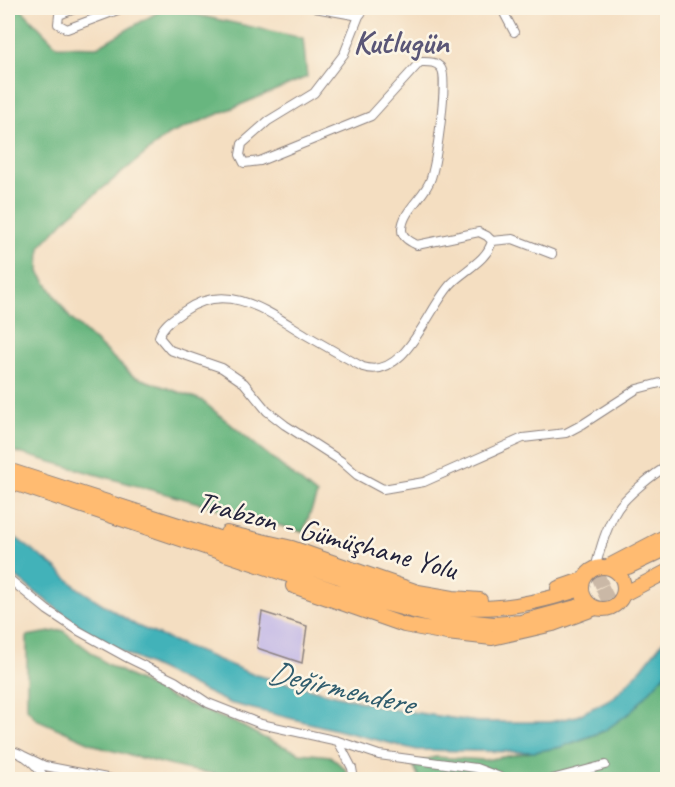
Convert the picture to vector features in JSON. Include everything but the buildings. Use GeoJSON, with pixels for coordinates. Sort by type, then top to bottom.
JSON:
{"type":"FeatureCollection","features":[{"type":"Feature","properties":{"kind":"highway","name":"Trabzon - Gümüşhane Yolu"},"geometry":{"type":"LineString","coordinates":[[8,470],[411,600],[453,608],[505,608],[538,603],[574,591]]}},
{"type":"Feature","properties":{"kind":"highway","name":"Trabzon - Gümüşhane Yolu"},"geometry":{"type":"LineString","coordinates":[[8,481],[333,590],[444,619],[494,624],[521,622],[580,606]]}},
{"type":"Feature","properties":{"kind":"highway","name":"Trabzon - Gümüşhane Yolu"},"geometry":{"type":"LineString","coordinates":[[162,520],[292,548],[418,592],[453,598],[487,600],[538,595],[584,579],[601,568],[668,536]]}},
{"type":"Feature","properties":{"kind":"highway","name":"Trabzon - Gümüşhane Yolu"},"geometry":{"type":"LineString","coordinates":[[189,541],[258,573],[404,625],[492,638],[553,624],[596,608],[613,607],[618,604],[624,594],[668,572]]}},
{"type":"Feature","properties":{"kind":"highway"},"geometry":{"type":"LineString","coordinates":[[668,548],[630,573],[668,563]]}},
{"type":"Feature","properties":{"kind":"highway"},"geometry":{"type":"LineString","coordinates":[[601,568],[612,569],[621,577],[625,588],[624,594]]}},
{"type":"Feature","properties":{"kind":"highway"},"geometry":{"type":"LineString","coordinates":[[584,579],[582,585],[584,596],[596,608]]}},
{"type":"Feature","properties":{"kind":"street"},"geometry":{"type":"LineString","coordinates":[[74,9],[59,15],[58,24],[67,29],[123,8]]}},
{"type":"Feature","properties":{"kind":"street"},"geometry":{"type":"LineString","coordinates":[[315,8],[358,16]]}},
{"type":"Feature","properties":{"kind":"street"},"geometry":{"type":"LineString","coordinates":[[365,8],[358,16],[344,54],[314,93],[268,121],[242,144],[240,155],[244,163],[260,161],[370,116],[420,62],[430,61],[440,66],[444,74],[442,115],[431,178],[406,216],[402,230],[404,236],[417,244],[479,232],[492,241]]}},
{"type":"Feature","properties":{"kind":"street"},"geometry":{"type":"LineString","coordinates":[[508,8],[505,15],[514,32]]}},
{"type":"Feature","properties":{"kind":"street"},"geometry":{"type":"LineString","coordinates":[[492,241],[513,239],[552,255]]}},
{"type":"Feature","properties":{"kind":"street"},"geometry":{"type":"LineString","coordinates":[[492,241],[490,248],[474,265],[450,285],[413,343],[386,367],[372,371],[363,367],[264,308],[237,299],[222,298],[191,306],[162,327],[159,337],[170,350],[222,368],[244,383],[267,411],[285,425],[341,461],[357,475],[383,489],[424,482],[523,438],[566,433],[637,389],[668,381]]}},
{"type":"Feature","properties":{"kind":"street"},"geometry":{"type":"LineString","coordinates":[[601,568],[601,546],[617,509],[656,472],[668,466]]}},
{"type":"Feature","properties":{"kind":"street"},"geometry":{"type":"LineString","coordinates":[[8,578],[47,610],[79,631],[175,681],[208,703],[261,724],[338,741],[380,755],[476,768],[508,780]]}},
{"type":"Feature","properties":{"kind":"street"},"geometry":{"type":"LineString","coordinates":[[338,741],[352,768],[354,780]]}},
{"type":"Feature","properties":{"kind":"street"},"geometry":{"type":"LineString","coordinates":[[8,750],[45,766],[117,780]]}},
{"type":"Feature","properties":{"kind":"street"},"geometry":{"type":"LineString","coordinates":[[24,756],[46,780]]}},
{"type":"Feature","properties":{"kind":"street"},"geometry":{"type":"LineString","coordinates":[[548,780],[605,765]]}},
{"type":"Feature","properties":{"kind":"green space"},"geometry":{"type":"Polygon","coordinates":[[[8,8],[20,8],[57,46],[97,47],[165,8],[303,38],[307,77],[168,135],[69,216],[40,247],[39,272],[70,318],[133,376],[201,400],[317,495],[303,532],[8,450],[8,8]]]}},
{"type":"Feature","properties":{"kind":"green space"},"geometry":{"type":"Polygon","coordinates":[[[62,630],[107,664],[169,697],[238,724],[300,753],[330,756],[346,770],[349,779],[235,779],[102,748],[36,719],[27,708],[27,636],[62,630]]]}},
{"type":"Feature","properties":{"kind":"green space"},"geometry":{"type":"Polygon","coordinates":[[[667,672],[667,779],[419,778],[413,764],[435,757],[485,760],[561,747],[604,731],[667,672]]]}},
{"type":"Feature","properties":{"kind":"water","name":"Değirmendere"},"geometry":{"type":"Polygon","coordinates":[[[8,532],[55,567],[79,589],[137,626],[252,674],[385,708],[478,722],[550,722],[577,716],[614,697],[642,668],[667,636],[667,672],[631,712],[604,731],[561,747],[534,752],[417,750],[229,703],[96,639],[8,571],[8,532]]]}},
{"type":"Feature","properties":{"kind":"tunnel"},"geometry":{"type":"LineString","coordinates":[[574,591],[628,567]]}},
{"type":"Feature","properties":{"kind":"tunnel"},"geometry":{"type":"LineString","coordinates":[[580,606],[633,579]]}},
{"type":"Feature","properties":{"kind":"district","name":"Kutlugün"},"geometry":{"type":"Point","coordinates":[401,41]}}]}
